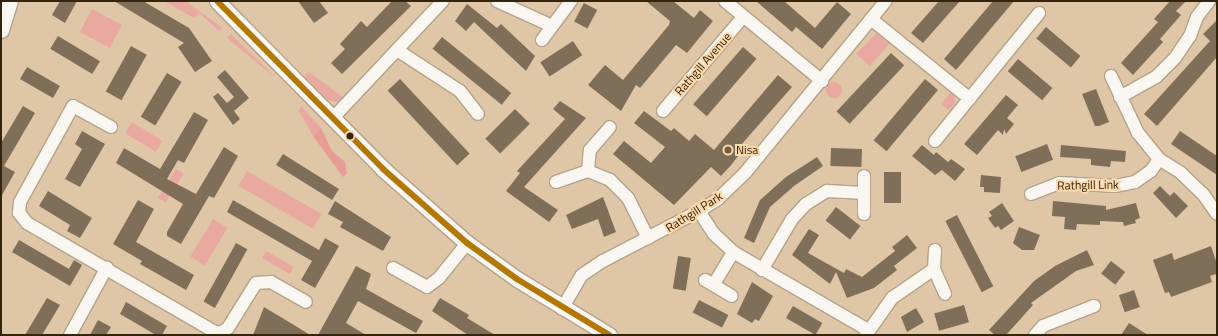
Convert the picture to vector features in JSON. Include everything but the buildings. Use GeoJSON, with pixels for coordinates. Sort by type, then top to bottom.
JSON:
{"type":"FeatureCollection","features":[{"type":"Feature","properties":{"kind":"street"},"geometry":{"type":"LineString","coordinates":[[1,30],[10,1]]}},
{"type":"Feature","properties":{"kind":"street"},"geometry":{"type":"LineString","coordinates":[[217,1],[250,32],[332,119],[467,243],[562,309],[609,335]]}},
{"type":"Feature","properties":{"kind":"street"},"geometry":{"type":"LineString","coordinates":[[332,119],[443,1]]}},
{"type":"Feature","properties":{"kind":"street"},"geometry":{"type":"LineString","coordinates":[[497,1],[550,25]]}},
{"type":"Feature","properties":{"kind":"street"},"geometry":{"type":"LineString","coordinates":[[542,40],[550,25],[571,1]]}},
{"type":"Feature","properties":{"kind":"street"},"geometry":{"type":"LineString","coordinates":[[725,1],[822,81]]}},
{"type":"Feature","properties":{"kind":"street","name":"Rathgill Park"},"geometry":{"type":"LineString","coordinates":[[562,309],[582,275],[699,211],[718,199],[745,173],[822,81],[886,1]]}},
{"type":"Feature","properties":{"kind":"street"},"geometry":{"type":"LineString","coordinates":[[1120,97],[1156,77],[1175,58],[1190,36],[1196,17],[1209,1]]}},
{"type":"Feature","properties":{"kind":"street"},"geometry":{"type":"LineString","coordinates":[[935,141],[1039,13]]}},
{"type":"Feature","properties":{"kind":"street","name":"Rathgill Avenue"},"geometry":{"type":"LineString","coordinates":[[663,111],[743,17]]}},
{"type":"Feature","properties":{"kind":"street"},"geometry":{"type":"LineString","coordinates":[[871,18],[970,99]]}},
{"type":"Feature","properties":{"kind":"street"},"geometry":{"type":"LineString","coordinates":[[397,50],[460,91],[478,114]]}},
{"type":"Feature","properties":{"kind":"street"},"geometry":{"type":"LineString","coordinates":[[1111,76],[1138,133],[1160,159],[1181,173],[1217,214]]}},
{"type":"Feature","properties":{"kind":"street"},"geometry":{"type":"LineString","coordinates":[[111,127],[73,106],[20,202],[19,213],[27,223],[220,333],[228,328],[256,283],[270,282],[306,302]]}},
{"type":"Feature","properties":{"kind":"street"},"geometry":{"type":"LineString","coordinates":[[588,171],[590,150],[610,127]]}},
{"type":"Feature","properties":{"kind":"street","name":"Rathgill Link"},"geometry":{"type":"LineString","coordinates":[[1031,194],[1059,183],[1115,186],[1135,182],[1151,171],[1160,159]]}},
{"type":"Feature","properties":{"kind":"street"},"geometry":{"type":"LineString","coordinates":[[556,182],[588,171],[620,187],[648,238]]}},
{"type":"Feature","properties":{"kind":"street"},"geometry":{"type":"LineString","coordinates":[[864,176],[864,214]]}},
{"type":"Feature","properties":{"kind":"street"},"geometry":{"type":"LineString","coordinates":[[762,270],[792,219],[806,204],[827,191],[864,193]]}},
{"type":"Feature","properties":{"kind":"street"},"geometry":{"type":"LineString","coordinates":[[699,211],[714,234],[733,252],[867,332],[892,298],[934,269]]}},
{"type":"Feature","properties":{"kind":"street"},"geometry":{"type":"LineString","coordinates":[[393,268],[427,287],[439,278],[467,243]]}},
{"type":"Feature","properties":{"kind":"street"},"geometry":{"type":"LineString","coordinates":[[935,250],[934,269],[945,294]]}},
{"type":"Feature","properties":{"kind":"street"},"geometry":{"type":"LineString","coordinates":[[732,296],[710,282],[733,252]]}},
{"type":"Feature","properties":{"kind":"street"},"geometry":{"type":"LineString","coordinates":[[70,335],[107,268]]}},
{"type":"Feature","properties":{"kind":"street"},"geometry":{"type":"LineString","coordinates":[[1035,335],[1043,326],[1094,306]]}},
{"type":"Feature","properties":{"kind":"shaded area"},"geometry":{"type":"Polygon","coordinates":[[[164,1],[185,1],[223,28],[219,31],[199,13],[194,18],[164,1]]]}},
{"type":"Feature","properties":{"kind":"shaded area"},"geometry":{"type":"Polygon","coordinates":[[[92,9],[122,25],[110,48],[80,32],[92,9]]]}},
{"type":"Feature","properties":{"kind":"shaded area"},"geometry":{"type":"Polygon","coordinates":[[[237,32],[288,83],[287,84],[235,33],[237,32]]]}},
{"type":"Feature","properties":{"kind":"shaded area"},"geometry":{"type":"Polygon","coordinates":[[[877,33],[891,42],[870,66],[856,54],[877,33]]]}},
{"type":"Feature","properties":{"kind":"shaded area"},"geometry":{"type":"Polygon","coordinates":[[[231,34],[267,69],[274,77],[227,38],[231,34]]]}},
{"type":"Feature","properties":{"kind":"shaded area"},"geometry":{"type":"Polygon","coordinates":[[[309,72],[344,98],[338,102],[329,101],[304,76],[309,72]]]}},
{"type":"Feature","properties":{"kind":"shaded area"},"geometry":{"type":"Polygon","coordinates":[[[831,82],[837,82],[842,87],[840,96],[837,98],[831,98],[826,93],[826,87],[831,82]]]}},
{"type":"Feature","properties":{"kind":"shaded area"},"geometry":{"type":"Polygon","coordinates":[[[952,91],[956,102],[949,110],[941,104],[952,91]]]}},
{"type":"Feature","properties":{"kind":"shaded area"},"geometry":{"type":"Polygon","coordinates":[[[301,106],[321,128],[313,136],[299,111],[301,106]]]}},
{"type":"Feature","properties":{"kind":"shaded area"},"geometry":{"type":"Polygon","coordinates":[[[132,122],[163,141],[156,152],[125,133],[132,122]]]}},
{"type":"Feature","properties":{"kind":"shaded area"},"geometry":{"type":"Polygon","coordinates":[[[321,128],[332,151],[345,162],[347,173],[343,177],[313,136],[321,128]]]}},
{"type":"Feature","properties":{"kind":"shaded area"},"geometry":{"type":"Polygon","coordinates":[[[176,169],[184,174],[166,203],[158,198],[176,169]]]}},
{"type":"Feature","properties":{"kind":"shaded area"},"geometry":{"type":"Polygon","coordinates":[[[247,171],[321,214],[313,229],[238,186],[247,171]]]}},
{"type":"Feature","properties":{"kind":"shaded area"},"geometry":{"type":"Polygon","coordinates":[[[213,219],[228,228],[205,265],[190,257],[213,219]]]}},
{"type":"Feature","properties":{"kind":"shaded area"},"geometry":{"type":"Polygon","coordinates":[[[266,251],[294,267],[290,274],[262,258],[266,251]]]}},
{"type":"Feature","properties":{"kind":"transit line"},"geometry":{"type":"LineString","coordinates":[[217,1],[383,169],[467,243],[517,279],[609,335]]}},
{"type":"Feature","properties":{"kind":"place","name":"Nisa"},"geometry":{"type":"Point","coordinates":[728,150]}}]}
